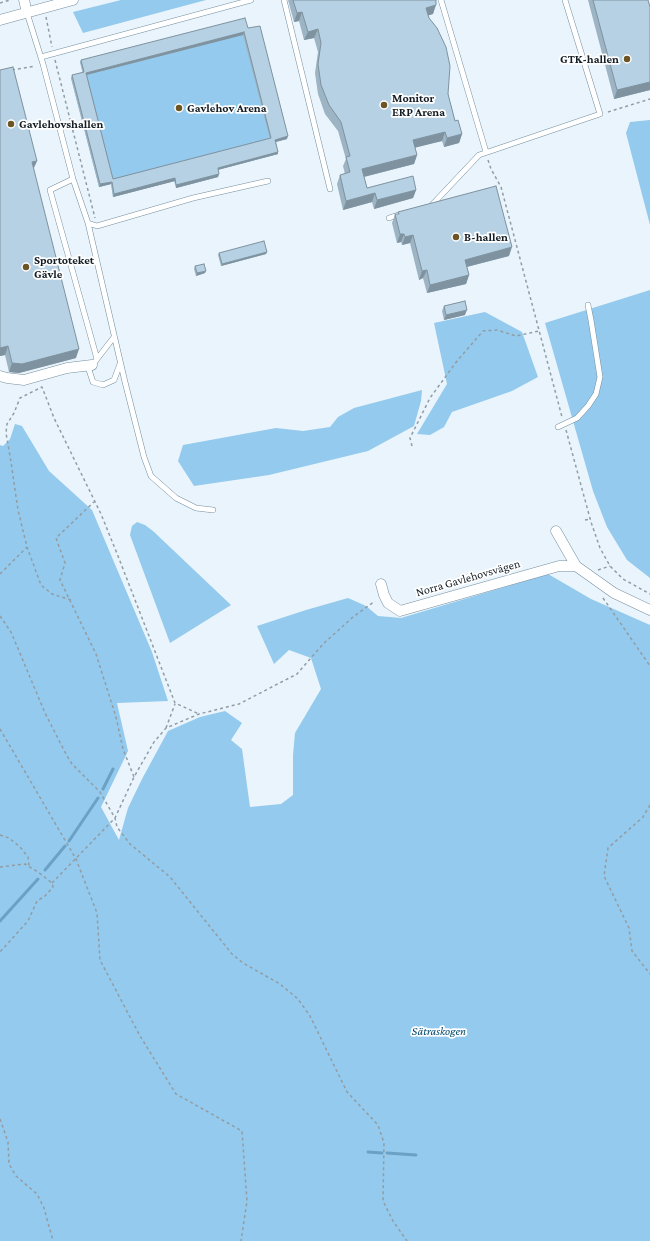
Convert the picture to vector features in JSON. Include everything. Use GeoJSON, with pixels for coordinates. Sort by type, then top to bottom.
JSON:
{"type":"FeatureCollection","features":[{"type":"Feature","properties":{"kind":"street"},"geometry":{"type":"LineString","coordinates":[[24,0],[27,13]]}},
{"type":"Feature","properties":{"kind":"street"},"geometry":{"type":"LineString","coordinates":[[0,20],[73,0]]}},
{"type":"Feature","properties":{"kind":"street"},"geometry":{"type":"LineString","coordinates":[[0,376],[24,380],[66,368],[95,362]]}},
{"type":"Feature","properties":{"kind":"street"},"geometry":{"type":"LineString","coordinates":[[556,531],[576,566],[614,593],[650,610]]}},
{"type":"Feature","properties":{"kind":"street","name":"Norra Gavlehovsvägen"},"geometry":{"type":"LineString","coordinates":[[381,584],[388,604],[400,611],[560,566],[576,566]]}},
{"type":"Feature","properties":{"kind":"lane"},"geometry":{"type":"LineString","coordinates":[[41,57],[250,0]]}},
{"type":"Feature","properties":{"kind":"lane"},"geometry":{"type":"LineString","coordinates":[[284,0],[330,189]]}},
{"type":"Feature","properties":{"kind":"lane"},"geometry":{"type":"LineString","coordinates":[[441,0],[486,152]]}},
{"type":"Feature","properties":{"kind":"lane"},"geometry":{"type":"LineString","coordinates":[[423,209],[430,207],[479,155],[600,114],[565,0]]}},
{"type":"Feature","properties":{"kind":"lane"},"geometry":{"type":"LineString","coordinates":[[27,13],[43,64],[72,179],[88,223],[120,363],[144,457],[151,476],[176,498],[196,508],[213,510]]}},
{"type":"Feature","properties":{"kind":"lane"},"geometry":{"type":"LineString","coordinates":[[72,179],[50,190],[95,362]]}},
{"type":"Feature","properties":{"kind":"lane"},"geometry":{"type":"LineString","coordinates":[[88,223],[97,226],[193,198],[268,181]]}},
{"type":"Feature","properties":{"kind":"lane"},"geometry":{"type":"LineString","coordinates":[[389,218],[410,212]]}},
{"type":"Feature","properties":{"kind":"lane"},"geometry":{"type":"LineString","coordinates":[[558,427],[577,418],[596,394],[600,377],[588,305]]}},
{"type":"Feature","properties":{"kind":"lane"},"geometry":{"type":"LineString","coordinates":[[114,337],[89,370],[93,382],[103,385],[114,380],[120,363]]}},
{"type":"Feature","properties":{"kind":"path"},"geometry":{"type":"LineString","coordinates":[[0,2],[10,0]]}},
{"type":"Feature","properties":{"kind":"path"},"geometry":{"type":"LineString","coordinates":[[44,8],[53,54],[97,226]]}},
{"type":"Feature","properties":{"kind":"path"},"geometry":{"type":"LineString","coordinates":[[7,71],[43,64]]}},
{"type":"Feature","properties":{"kind":"path"},"geometry":{"type":"LineString","coordinates":[[600,114],[650,99]]}},
{"type":"Feature","properties":{"kind":"path"},"geometry":{"type":"LineString","coordinates":[[486,152],[491,169],[500,187],[590,519],[600,548],[610,566],[622,579],[650,594]]}},
{"type":"Feature","properties":{"kind":"path"},"geometry":{"type":"LineString","coordinates":[[412,446],[410,438],[430,398],[457,361],[482,331],[497,330],[516,336],[539,331]]}},
{"type":"Feature","properties":{"kind":"path"},"geometry":{"type":"LineString","coordinates":[[0,952],[28,921],[37,901],[45,896],[53,887],[52,883],[115,818],[134,777],[154,742],[166,728],[175,703],[95,501],[54,418],[42,387],[20,398],[14,413],[7,424],[6,433],[18,510],[26,547],[41,585],[52,594],[70,600]]}},
{"type":"Feature","properties":{"kind":"path"},"geometry":{"type":"LineString","coordinates":[[95,501],[56,538],[64,563],[60,580],[96,654],[108,689],[123,749],[134,777]]}},
{"type":"Feature","properties":{"kind":"path"},"geometry":{"type":"LineString","coordinates":[[585,520],[590,519]]}},
{"type":"Feature","properties":{"kind":"path"},"geometry":{"type":"LineString","coordinates":[[0,574],[26,547]]}},
{"type":"Feature","properties":{"kind":"path"},"geometry":{"type":"LineString","coordinates":[[166,728],[199,714],[239,704],[297,674],[324,643],[353,617],[384,595]]}},
{"type":"Feature","properties":{"kind":"path"},"geometry":{"type":"LineString","coordinates":[[604,598],[650,666]]}},
{"type":"Feature","properties":{"kind":"path"},"geometry":{"type":"LineString","coordinates":[[0,616],[11,632],[45,713],[67,756],[72,764],[100,792],[115,818],[117,827],[130,844],[170,877],[232,954],[243,963],[280,984],[298,999],[310,1016],[347,1092],[378,1125],[384,1143],[383,1201],[393,1221],[407,1241]]}},
{"type":"Feature","properties":{"kind":"path"},"geometry":{"type":"LineString","coordinates":[[175,703],[199,714]]}},
{"type":"Feature","properties":{"kind":"path"},"geometry":{"type":"LineString","coordinates":[[0,729],[76,859],[97,913],[100,960],[140,1036],[176,1094],[242,1132],[248,1201],[241,1241]]}},
{"type":"Feature","properties":{"kind":"path"},"geometry":{"type":"LineString","coordinates":[[650,805],[643,817],[608,848],[604,876],[629,928],[632,951],[650,974]]}},
{"type":"Feature","properties":{"kind":"path"},"geometry":{"type":"LineString","coordinates":[[0,835],[8,838],[20,847],[28,857],[29,866]]}},
{"type":"Feature","properties":{"kind":"path"},"geometry":{"type":"LineString","coordinates":[[0,867],[25,864],[52,883]]}},
{"type":"Feature","properties":{"kind":"path"},"geometry":{"type":"LineString","coordinates":[[0,1119],[8,1142],[9,1164],[16,1176],[37,1194],[44,1208],[53,1241]]}},
{"type":"Feature","properties":{"kind":"green space"},"geometry":{"type":"Polygon","coordinates":[[[121,0],[206,0],[83,33],[73,12],[121,0]]]}},
{"type":"Feature","properties":{"kind":"green space","name":"Gavlehov Arena"},"geometry":{"type":"Polygon","coordinates":[[[244,20],[287,139],[275,142],[278,154],[217,170],[218,177],[176,188],[174,181],[113,197],[111,184],[99,187],[71,78],[83,75],[80,62],[244,20]]]}},
{"type":"Feature","properties":{"kind":"green space"},"geometry":{"type":"Polygon","coordinates":[[[650,120],[650,225],[626,133],[630,122],[650,120]]]}},
{"type":"Feature","properties":{"kind":"green space"},"geometry":{"type":"Polygon","coordinates":[[[650,290],[650,578],[627,560],[607,527],[593,491],[545,323],[650,290]]]}},
{"type":"Feature","properties":{"kind":"green space"},"geometry":{"type":"Polygon","coordinates":[[[485,312],[522,332],[538,377],[512,391],[452,412],[444,427],[430,435],[417,434],[447,384],[434,323],[485,312]]]}},
{"type":"Feature","properties":{"kind":"green space"},"geometry":{"type":"Polygon","coordinates":[[[422,390],[421,401],[414,426],[368,451],[269,475],[194,486],[178,461],[183,445],[276,428],[303,431],[330,427],[338,417],[354,408],[422,390]]]}},
{"type":"Feature","properties":{"kind":"green space","name":"Sätraskogen"},"geometry":{"type":"Polygon","coordinates":[[[15,424],[22,426],[49,471],[92,510],[152,652],[168,701],[117,703],[128,751],[101,807],[119,840],[128,808],[168,731],[200,717],[225,711],[242,723],[231,740],[242,749],[250,807],[281,804],[293,795],[293,755],[295,733],[321,689],[311,658],[289,650],[274,664],[257,626],[348,598],[366,606],[378,616],[401,618],[548,574],[591,599],[650,625],[650,1241],[0,1241],[0,445],[3,446],[10,439],[15,424]]]}},
{"type":"Feature","properties":{"kind":"green space"},"geometry":{"type":"Polygon","coordinates":[[[137,522],[145,525],[153,531],[231,605],[170,643],[130,535],[132,526],[137,522]]]}},
{"type":"Feature","properties":{"kind":"building","name":"Monitor ERP Arena"},"geometry":{"type":"Polygon","coordinates":[[[293,0],[436,0],[436,5],[426,8],[429,18],[437,28],[446,47],[450,66],[448,94],[455,121],[458,120],[462,134],[447,138],[445,132],[413,140],[417,155],[362,169],[367,188],[413,176],[416,190],[377,200],[375,193],[346,201],[340,175],[350,172],[346,157],[350,156],[341,122],[329,105],[321,85],[318,64],[321,43],[318,29],[308,32],[302,12],[297,13],[293,0]]]}},
{"type":"Feature","properties":{"kind":"building","name":"GTK-hallen"},"geometry":{"type":"Polygon","coordinates":[[[593,0],[648,0],[650,7],[650,82],[617,90],[593,0]]]}},
{"type":"Feature","properties":{"kind":"building"},"geometry":{"type":"Polygon","coordinates":[[[245,18],[248,28],[260,26],[288,136],[275,140],[278,152],[218,168],[219,174],[176,185],[175,178],[114,194],[112,182],[100,184],[72,75],[84,72],[81,60],[245,18]],[[244,32],[86,73],[113,179],[271,138],[244,32]]]}},
{"type":"Feature","properties":{"kind":"building","name":"Sportoteket Gävle"},"geometry":{"type":"Polygon","coordinates":[[[13,67],[37,161],[32,162],[79,349],[22,364],[12,363],[8,346],[0,348],[0,70],[13,67]]]}},
{"type":"Feature","properties":{"kind":"building","name":"B-hallen"},"geometry":{"type":"Polygon","coordinates":[[[496,186],[512,247],[465,260],[469,275],[430,285],[427,270],[422,271],[413,235],[405,237],[404,234],[400,234],[395,214],[496,186]]]}},
{"type":"Feature","properties":{"kind":"building"},"geometry":{"type":"Polygon","coordinates":[[[264,241],[267,252],[222,264],[219,253],[264,241]]]}},
{"type":"Feature","properties":{"kind":"building"},"geometry":{"type":"Polygon","coordinates":[[[204,264],[206,271],[197,273],[195,266],[204,264]]]}},
{"type":"Feature","properties":{"kind":"building"},"geometry":{"type":"Polygon","coordinates":[[[465,301],[467,310],[446,315],[444,306],[465,301]]]}},
{"type":"Feature","properties":{"kind":"waterway"},"geometry":{"type":"LineString","coordinates":[[103,789],[113,769]]}},
{"type":"Feature","properties":{"kind":"waterway"},"geometry":{"type":"LineString","coordinates":[[69,841],[98,798]]}},
{"type":"Feature","properties":{"kind":"waterway"},"geometry":{"type":"LineString","coordinates":[[45,870],[65,846]]}},
{"type":"Feature","properties":{"kind":"waterway"},"geometry":{"type":"LineString","coordinates":[[0,921],[38,879]]}},
{"type":"Feature","properties":{"kind":"waterway"},"geometry":{"type":"LineString","coordinates":[[368,1152],[382,1153]]}},
{"type":"Feature","properties":{"kind":"waterway"},"geometry":{"type":"LineString","coordinates":[[387,1153],[416,1155]]}},
{"type":"Feature","properties":{"kind":"place","name":"GTK-hallen"},"geometry":{"type":"Point","coordinates":[627,59]}},
{"type":"Feature","properties":{"kind":"place","name":"Monitor ERP Arena"},"geometry":{"type":"Point","coordinates":[384,105]}},
{"type":"Feature","properties":{"kind":"place","name":"Gavlehov Arena"},"geometry":{"type":"Point","coordinates":[179,108]}},
{"type":"Feature","properties":{"kind":"place","name":"Gavlehovshallen"},"geometry":{"type":"Point","coordinates":[11,124]}},
{"type":"Feature","properties":{"kind":"place","name":"B-hallen"},"geometry":{"type":"Point","coordinates":[456,237]}},
{"type":"Feature","properties":{"kind":"place","name":"Sportoteket Gävle"},"geometry":{"type":"Point","coordinates":[26,267]}}]}
